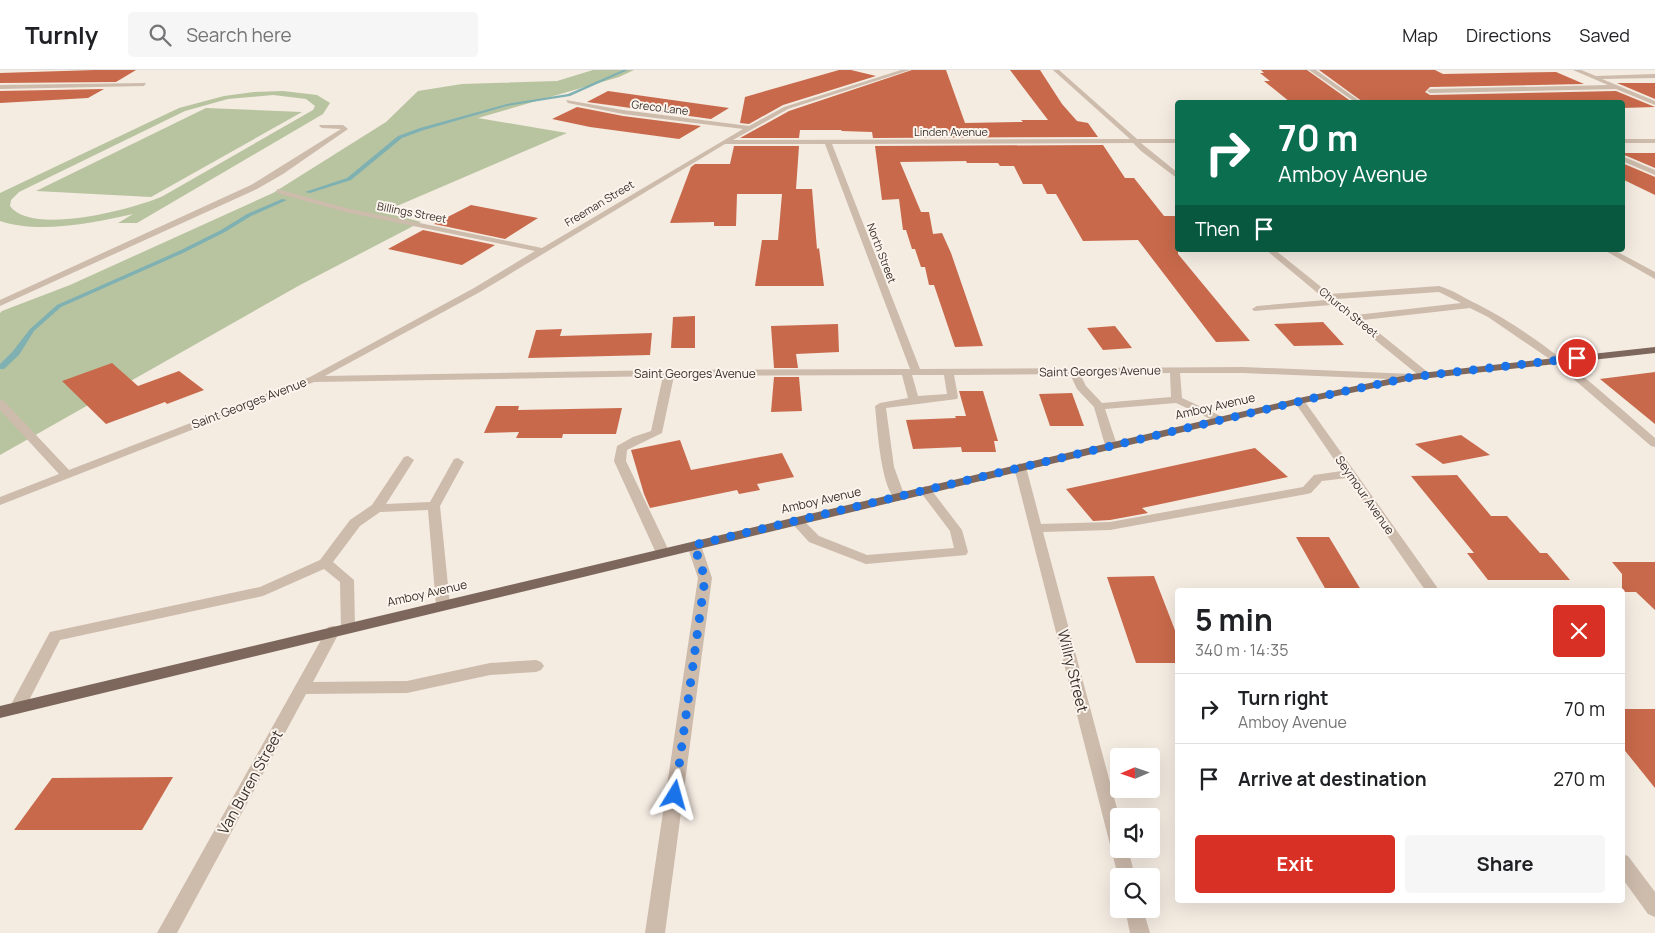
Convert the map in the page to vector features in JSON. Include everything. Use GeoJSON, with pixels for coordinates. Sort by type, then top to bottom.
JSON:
{"type":"FeatureCollection","features":[{"type":"Feature","properties":{"kind":"main road","name":"Amboy Avenue"},"geometry":{"type":"LineString","coordinates":[[0,712],[1299,401],[1412,377],[1655,350]]}},
{"type":"Feature","properties":{"kind":"street","name":"Freeman Street"},"geometry":{"type":"LineString","coordinates":[[313,378],[477,290],[724,142],[786,108],[907,70]]}},
{"type":"Feature","properties":{"kind":"street"},"geometry":{"type":"LineString","coordinates":[[1056,70],[1175,174]]}},
{"type":"Feature","properties":{"kind":"street"},"geometry":{"type":"LineString","coordinates":[[1312,70],[1355,100]]}},
{"type":"Feature","properties":{"kind":"street"},"geometry":{"type":"LineString","coordinates":[[1576,70],[1655,103]]}},
{"type":"Feature","properties":{"kind":"street"},"geometry":{"type":"LineString","coordinates":[[1592,77],[1655,76]]}},
{"type":"Feature","properties":{"kind":"street"},"geometry":{"type":"LineString","coordinates":[[0,87],[144,84]]}},
{"type":"Feature","properties":{"kind":"street"},"geometry":{"type":"LineString","coordinates":[[1430,91],[1617,87]]}},
{"type":"Feature","properties":{"kind":"street","name":"Greco Lane"},"geometry":{"type":"LineString","coordinates":[[568,101],[623,112],[750,128]]}},
{"type":"Feature","properties":{"kind":"street"},"geometry":{"type":"LineString","coordinates":[[0,303],[254,186],[280,172],[342,133],[345,129],[343,127],[322,126]]}},
{"type":"Feature","properties":{"kind":"street","name":"Linden Avenue"},"geometry":{"type":"LineString","coordinates":[[724,142],[1175,141]]}},
{"type":"Feature","properties":{"kind":"street"},"geometry":{"type":"LineString","coordinates":[[1625,141],[1655,141]]}},
{"type":"Feature","properties":{"kind":"street","name":"North Street"},"geometry":{"type":"LineString","coordinates":[[828,142],[911,372],[914,400]]}},
{"type":"Feature","properties":{"kind":"street"},"geometry":{"type":"LineString","coordinates":[[1625,159],[1655,173]]}},
{"type":"Feature","properties":{"kind":"street","name":"Billings Street"},"geometry":{"type":"LineString","coordinates":[[280,191],[345,210],[541,250]]}},
{"type":"Feature","properties":{"kind":"street","name":"Church Street"},"geometry":{"type":"LineString","coordinates":[[1273,252],[1426,376]]}},
{"type":"Feature","properties":{"kind":"street"},"geometry":{"type":"LineString","coordinates":[[1612,252],[1655,276]]}},
{"type":"Feature","properties":{"kind":"street"},"geometry":{"type":"LineString","coordinates":[[1257,309],[1333,299],[1439,289],[1447,291],[1491,315],[1558,360],[1655,444]]}},
{"type":"Feature","properties":{"kind":"street"},"geometry":{"type":"LineString","coordinates":[[1356,318],[1471,305]]}},
{"type":"Feature","properties":{"kind":"street","name":"Saint Georges Avenue"},"geometry":{"type":"LineString","coordinates":[[0,501],[313,378],[670,373],[1243,370],[1412,377]]}},
{"type":"Feature","properties":{"kind":"street"},"geometry":{"type":"LineString","coordinates":[[1175,371],[1177,400]]}},
{"type":"Feature","properties":{"kind":"street"},"geometry":{"type":"LineString","coordinates":[[1074,372],[1081,387],[1099,406],[1111,445]]}},
{"type":"Feature","properties":{"kind":"street"},"geometry":{"type":"LineString","coordinates":[[663,553],[620,461],[622,448],[637,439],[656,433],[670,373]]}},
{"type":"Feature","properties":{"kind":"street"},"geometry":{"type":"LineString","coordinates":[[899,497],[888,467],[880,406],[914,400],[953,397],[949,373]]}},
{"type":"Feature","properties":{"kind":"street"},"geometry":{"type":"LineString","coordinates":[[1099,406],[1177,400],[1221,420]]}},
{"type":"Feature","properties":{"kind":"street","name":"Seymour Avenue"},"geometry":{"type":"LineString","coordinates":[[1299,401],[1431,588]]}},
{"type":"Feature","properties":{"kind":"street"},"geometry":{"type":"LineString","coordinates":[[0,403],[66,474]]}},
{"type":"Feature","properties":{"kind":"street"},"geometry":{"type":"LineString","coordinates":[[17,708],[55,636],[264,591],[325,563],[355,523],[377,508],[408,460]]}},
{"type":"Feature","properties":{"kind":"street"},"geometry":{"type":"LineString","coordinates":[[443,605],[434,506],[458,462]]}},
{"type":"Feature","properties":{"kind":"street","name":"Willry Street"},"geometry":{"type":"LineString","coordinates":[[1020,467],[1124,868]]}},
{"type":"Feature","properties":{"kind":"street"},"geometry":{"type":"LineString","coordinates":[[1036,528],[1110,526],[1307,490],[1318,478],[1350,474]]}},
{"type":"Feature","properties":{"kind":"street"},"geometry":{"type":"LineString","coordinates":[[796,521],[814,539],[866,560],[961,552],[956,530],[924,490]]}},
{"type":"Feature","properties":{"kind":"street"},"geometry":{"type":"LineString","coordinates":[[377,508],[434,506]]}},
{"type":"Feature","properties":{"kind":"street"},"geometry":{"type":"LineString","coordinates":[[655,933],[705,578],[694,545]]}},
{"type":"Feature","properties":{"kind":"street"},"geometry":{"type":"LineString","coordinates":[[325,563],[347,580],[340,630]]}},
{"type":"Feature","properties":{"kind":"street","name":"Van Buren Street"},"geometry":{"type":"LineString","coordinates":[[167,933],[302,688],[340,630]]}},
{"type":"Feature","properties":{"kind":"street"},"geometry":{"type":"LineString","coordinates":[[302,688],[407,687],[490,669],[536,666]]}},
{"type":"Feature","properties":{"kind":"street"},"geometry":{"type":"LineString","coordinates":[[1625,866],[1655,908]]}},
{"type":"Feature","properties":{"kind":"street"},"geometry":{"type":"LineString","coordinates":[[1136,918],[1140,933]]}},
{"type":"Feature","properties":{"kind":"green space"},"geometry":{"type":"Polygon","coordinates":[[[593,70],[634,70],[619,77],[478,118],[567,133],[383,212],[421,222],[300,285],[0,455],[0,313],[2,311],[70,285],[273,193],[386,122],[418,91],[462,84],[557,81],[593,70]]]}},
{"type":"Feature","properties":{"kind":"green space"},"geometry":{"type":"Polygon","coordinates":[[[283,91],[317,95],[330,103],[323,114],[137,223],[118,223],[133,214],[84,224],[48,227],[15,225],[0,221],[0,193],[179,108],[224,96],[283,91]],[[273,95],[228,99],[185,111],[19,192],[11,200],[10,206],[21,215],[39,219],[60,219],[108,213],[163,196],[313,110],[315,106],[306,99],[273,95]]]}},
{"type":"Feature","properties":{"kind":"green space"},"geometry":{"type":"Polygon","coordinates":[[[206,108],[302,112],[151,197],[36,191],[206,108]]]}},
{"type":"Feature","properties":{"kind":"building"},"geometry":{"type":"Polygon","coordinates":[[[136,70],[116,82],[0,83],[0,73],[136,70]]]}},
{"type":"Feature","properties":{"kind":"building"},"geometry":{"type":"Polygon","coordinates":[[[839,70],[851,70],[876,76],[783,105],[749,124],[740,123],[745,97],[839,70]]]}},
{"type":"Feature","properties":{"kind":"building"},"geometry":{"type":"Polygon","coordinates":[[[912,70],[946,70],[965,123],[1048,120],[1010,70],[1040,70],[1062,104],[1077,121],[1088,123],[1098,137],[873,138],[872,132],[800,130],[799,138],[740,138],[789,111],[912,70]]]}},
{"type":"Feature","properties":{"kind":"building"},"geometry":{"type":"Polygon","coordinates":[[[1261,70],[1307,70],[1349,100],[1288,100],[1264,81],[1270,81],[1260,73],[1264,73],[1261,70]]]}},
{"type":"Feature","properties":{"kind":"building"},"geometry":{"type":"Polygon","coordinates":[[[1319,70],[1435,70],[1443,74],[1556,72],[1584,84],[1430,87],[1425,92],[1430,95],[1616,91],[1655,107],[1625,108],[1625,100],[1360,100],[1319,70]]]}},
{"type":"Feature","properties":{"kind":"building"},"geometry":{"type":"Polygon","coordinates":[[[1617,83],[1655,83],[1655,99],[1617,83]]]}},
{"type":"Feature","properties":{"kind":"building"},"geometry":{"type":"Polygon","coordinates":[[[104,89],[88,98],[0,103],[0,91],[104,89]]]}},
{"type":"Feature","properties":{"kind":"building"},"geometry":{"type":"Polygon","coordinates":[[[608,91],[729,108],[711,119],[587,102],[608,91]]]}},
{"type":"Feature","properties":{"kind":"building"},"geometry":{"type":"Polygon","coordinates":[[[577,107],[623,116],[701,126],[679,139],[590,127],[552,119],[577,107]]]}},
{"type":"Feature","properties":{"kind":"building"},"geometry":{"type":"Polygon","coordinates":[[[1103,145],[1125,178],[1134,178],[1164,216],[1175,216],[1175,252],[1178,252],[1250,341],[1216,342],[1138,240],[1083,241],[1056,194],[1047,194],[1042,184],[1023,184],[1014,166],[1000,166],[998,163],[967,163],[966,161],[900,162],[921,212],[929,212],[933,234],[942,233],[951,253],[983,346],[955,347],[934,285],[929,285],[925,267],[921,267],[915,249],[912,249],[906,230],[903,230],[899,199],[882,200],[875,146],[1103,145]]]}},
{"type":"Feature","properties":{"kind":"building"},"geometry":{"type":"Polygon","coordinates":[[[734,146],[799,146],[796,189],[812,189],[817,249],[819,248],[824,286],[755,286],[762,240],[778,240],[782,194],[737,194],[736,226],[714,226],[714,222],[670,223],[691,167],[695,164],[730,164],[734,146]]]}},
{"type":"Feature","properties":{"kind":"building"},"geometry":{"type":"Polygon","coordinates":[[[1625,153],[1655,153],[1655,168],[1625,155],[1625,153]]]}},
{"type":"Feature","properties":{"kind":"building"},"geometry":{"type":"Polygon","coordinates":[[[1625,164],[1655,177],[1655,195],[1625,180],[1625,164]]]}},
{"type":"Feature","properties":{"kind":"building"},"geometry":{"type":"Polygon","coordinates":[[[471,205],[538,218],[505,239],[434,224],[471,205]]]}},
{"type":"Feature","properties":{"kind":"building"},"geometry":{"type":"Polygon","coordinates":[[[423,230],[495,245],[462,265],[388,249],[423,230]]]}},
{"type":"Feature","properties":{"kind":"building"},"geometry":{"type":"Polygon","coordinates":[[[695,316],[695,348],[671,348],[673,317],[695,316]]]}},
{"type":"Feature","properties":{"kind":"building"},"geometry":{"type":"Polygon","coordinates":[[[1323,322],[1344,345],[1294,346],[1274,324],[1323,322]]]}},
{"type":"Feature","properties":{"kind":"building"},"geometry":{"type":"Polygon","coordinates":[[[838,324],[839,352],[796,354],[798,368],[774,368],[771,326],[838,324]]]}},
{"type":"Feature","properties":{"kind":"building"},"geometry":{"type":"Polygon","coordinates":[[[1115,326],[1132,348],[1103,350],[1087,328],[1115,326]]]}},
{"type":"Feature","properties":{"kind":"building"},"geometry":{"type":"Polygon","coordinates":[[[562,329],[560,336],[652,333],[650,355],[528,358],[536,330],[562,329]]]}},
{"type":"Feature","properties":{"kind":"building"},"geometry":{"type":"Polygon","coordinates":[[[112,363],[138,386],[179,371],[204,390],[106,424],[62,381],[112,363]]]}},
{"type":"Feature","properties":{"kind":"building"},"geometry":{"type":"Polygon","coordinates":[[[1655,372],[1655,424],[1600,379],[1655,372]]]}},
{"type":"Feature","properties":{"kind":"building"},"geometry":{"type":"Polygon","coordinates":[[[774,377],[799,377],[802,411],[771,412],[774,377]]]}},
{"type":"Feature","properties":{"kind":"building"},"geometry":{"type":"Polygon","coordinates":[[[959,391],[983,391],[998,441],[994,441],[996,452],[962,452],[961,447],[913,449],[906,420],[966,416],[959,391]]]}},
{"type":"Feature","properties":{"kind":"building"},"geometry":{"type":"Polygon","coordinates":[[[1072,393],[1084,426],[1050,426],[1039,394],[1072,393]]]}},
{"type":"Feature","properties":{"kind":"building"},"geometry":{"type":"Polygon","coordinates":[[[496,406],[519,406],[518,410],[622,408],[616,434],[563,434],[562,438],[516,438],[519,432],[484,433],[496,406]]]}},
{"type":"Feature","properties":{"kind":"building"},"geometry":{"type":"Polygon","coordinates":[[[1461,435],[1490,455],[1443,464],[1415,444],[1461,435]]]}},
{"type":"Feature","properties":{"kind":"building"},"geometry":{"type":"Polygon","coordinates":[[[680,440],[691,470],[782,453],[794,477],[757,484],[760,490],[739,494],[737,490],[650,508],[631,450],[680,440]]]}},
{"type":"Feature","properties":{"kind":"building"},"geometry":{"type":"Polygon","coordinates":[[[1255,448],[1288,477],[1142,508],[1148,513],[1093,521],[1066,489],[1255,448]]]}},
{"type":"Feature","properties":{"kind":"building"},"geometry":{"type":"Polygon","coordinates":[[[1457,475],[1491,516],[1507,516],[1540,553],[1547,553],[1570,580],[1488,580],[1467,553],[1474,553],[1411,476],[1457,475]]]}},
{"type":"Feature","properties":{"kind":"building"},"geometry":{"type":"Polygon","coordinates":[[[1296,537],[1329,537],[1360,588],[1325,588],[1296,537]]]}},
{"type":"Feature","properties":{"kind":"building"},"geometry":{"type":"Polygon","coordinates":[[[1612,562],[1655,562],[1655,610],[1636,592],[1625,592],[1625,588],[1622,588],[1622,574],[1612,562]]]}},
{"type":"Feature","properties":{"kind":"building"},"geometry":{"type":"Polygon","coordinates":[[[1154,576],[1175,630],[1175,663],[1136,663],[1107,577],[1154,576]]]}},
{"type":"Feature","properties":{"kind":"building"},"geometry":{"type":"Polygon","coordinates":[[[1625,709],[1655,709],[1655,788],[1625,751],[1625,709]]]}},
{"type":"Feature","properties":{"kind":"building"},"geometry":{"type":"Polygon","coordinates":[[[173,777],[142,830],[14,830],[52,778],[173,777]]]}},
{"type":"Feature","properties":{"kind":"waterway"},"geometry":{"type":"LineString","coordinates":[[308,192],[349,179],[400,137],[507,105],[569,95],[626,70]]}},
{"type":"Feature","properties":{"kind":"waterway"},"geometry":{"type":"LineString","coordinates":[[1,367],[16,353],[32,330],[59,306],[181,252],[223,231],[249,215],[284,200]]}},
{"type":"Feature","properties":{"kind":"route"},"geometry":{"type":"LineString","coordinates":[[675,795],[705,578],[694,545],[1299,401],[1412,377],[1577,358]]}}]}
